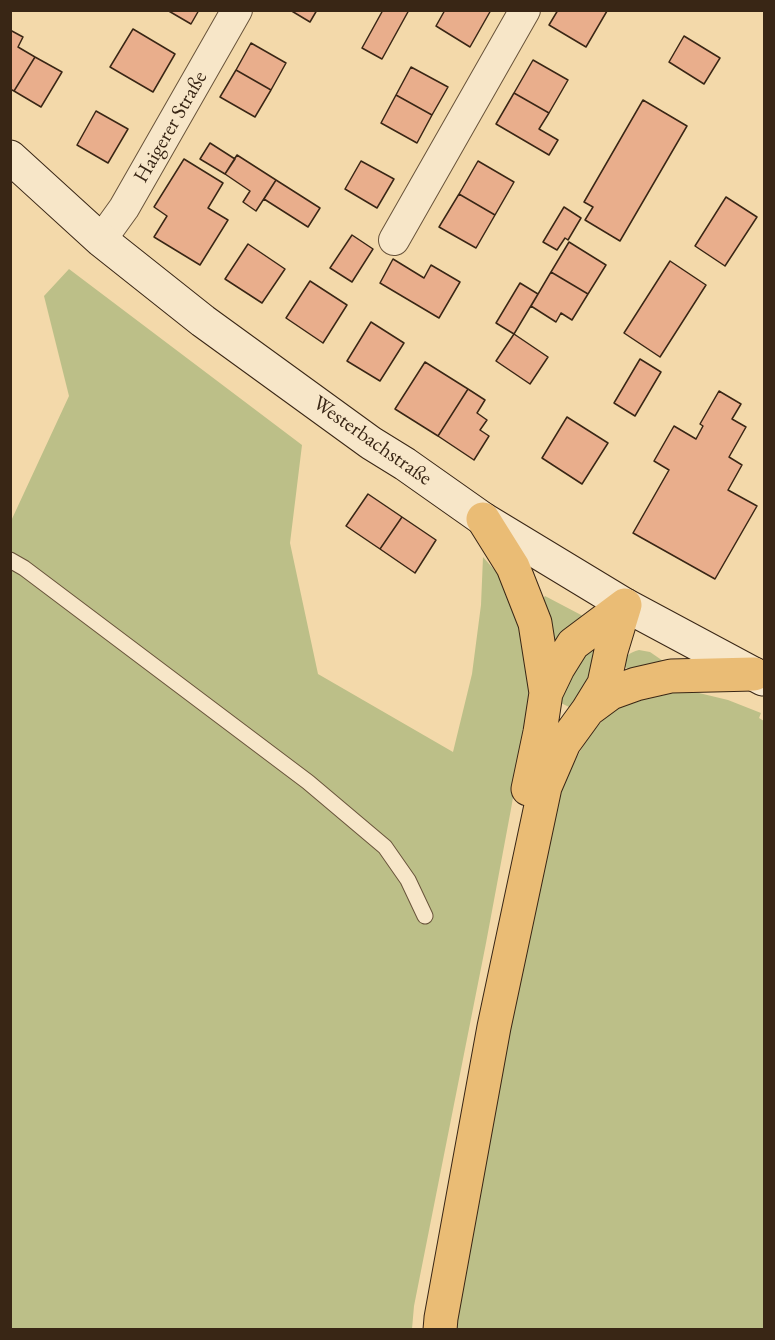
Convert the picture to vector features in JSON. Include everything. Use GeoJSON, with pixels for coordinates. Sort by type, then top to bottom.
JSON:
{"type":"FeatureCollection","features":[{"type":"Feature","properties":{"kind":"highway"},"geometry":{"type":"LineString","coordinates":[[483,519],[513,567],[535,623],[546,693]]}},
{"type":"Feature","properties":{"kind":"highway"},"geometry":{"type":"LineString","coordinates":[[423,1329],[426,1297],[546,693],[573,644],[625,605]]}},
{"type":"Feature","properties":{"kind":"highway"},"geometry":{"type":"LineString","coordinates":[[440,1329],[492,1038],[545,787],[564,743],[604,684],[625,605]]}},
{"type":"Feature","properties":{"kind":"highway"},"geometry":{"type":"LineString","coordinates":[[588,710],[611,693],[636,684],[671,676],[759,677]]}},
{"type":"Feature","properties":{"kind":"main road","name":"Westerbachstraße"},"geometry":{"type":"LineString","coordinates":[[10,157],[101,240],[203,321],[371,443],[483,519],[625,605],[759,677]]}},
{"type":"Feature","properties":{"kind":"street","name":"Haigerer Straße"},"geometry":{"type":"LineString","coordinates":[[101,240],[124,208],[237,10]]}},
{"type":"Feature","properties":{"kind":"street"},"geometry":{"type":"LineString","coordinates":[[394,240],[525,10]]}},
{"type":"Feature","properties":{"kind":"lane"},"geometry":{"type":"LineString","coordinates":[[10,560],[308,782],[385,847],[408,880],[425,916]]}},
{"type":"Feature","properties":{"kind":"green space"},"geometry":{"type":"Polygon","coordinates":[[[69,269],[302,445],[290,543],[318,674],[453,752],[472,674],[481,605],[483,557],[505,582],[521,611],[529,671],[529,705],[486,943],[414,1306],[412,1329],[11,1330],[11,521],[69,396],[44,296],[69,269]]]}},
{"type":"Feature","properties":{"kind":"green space"},"geometry":{"type":"Polygon","coordinates":[[[545,596],[583,616],[556,645],[541,601],[545,596]]]}},
{"type":"Feature","properties":{"kind":"green space"},"geometry":{"type":"Polygon","coordinates":[[[593,648],[592,671],[571,708],[559,702],[578,661],[593,648]]]}},
{"type":"Feature","properties":{"kind":"green space"},"geometry":{"type":"Polygon","coordinates":[[[639,650],[650,652],[666,663],[629,670],[624,666],[625,659],[630,653],[639,650]]]}},
{"type":"Feature","properties":{"kind":"green space"},"geometry":{"type":"Polygon","coordinates":[[[665,693],[699,693],[728,700],[761,713],[759,718],[764,721],[764,1329],[450,1330],[547,825],[577,757],[598,726],[611,713],[625,705],[665,693]]]}},
{"type":"Feature","properties":{"kind":"building"},"geometry":{"type":"Polygon","coordinates":[[[167,10],[199,10],[191,24],[167,10]]]}},
{"type":"Feature","properties":{"kind":"building"},"geometry":{"type":"Polygon","coordinates":[[[290,10],[317,10],[310,22],[290,10]]]}},
{"type":"Feature","properties":{"kind":"building"},"geometry":{"type":"Polygon","coordinates":[[[383,10],[409,10],[382,59],[362,48],[383,10]]]}},
{"type":"Feature","properties":{"kind":"building"},"geometry":{"type":"Polygon","coordinates":[[[445,10],[491,10],[470,47],[436,26],[445,10]]]}},
{"type":"Feature","properties":{"kind":"building"},"geometry":{"type":"Polygon","coordinates":[[[558,10],[607,11],[586,47],[549,25],[558,10]]]}},
{"type":"Feature","properties":{"kind":"building"},"geometry":{"type":"Polygon","coordinates":[[[133,29],[175,54],[153,92],[110,67],[133,29]]]}},
{"type":"Feature","properties":{"kind":"building"},"geometry":{"type":"Polygon","coordinates":[[[10,30],[23,37],[18,47],[35,57],[14,91],[10,89],[10,30]]]}},
{"type":"Feature","properties":{"kind":"building"},"geometry":{"type":"Polygon","coordinates":[[[684,36],[720,58],[704,84],[669,62],[684,36]]]}},
{"type":"Feature","properties":{"kind":"building"},"geometry":{"type":"Polygon","coordinates":[[[251,43],[286,63],[271,90],[236,70],[251,43]]]}},
{"type":"Feature","properties":{"kind":"building"},"geometry":{"type":"Polygon","coordinates":[[[35,57],[62,72],[41,107],[14,91],[35,57]]]}},
{"type":"Feature","properties":{"kind":"building"},"geometry":{"type":"Polygon","coordinates":[[[533,60],[568,80],[549,113],[514,93],[533,60]]]}},
{"type":"Feature","properties":{"kind":"building"},"geometry":{"type":"Polygon","coordinates":[[[411,67],[448,87],[432,115],[396,95],[411,67]]]}},
{"type":"Feature","properties":{"kind":"building"},"geometry":{"type":"Polygon","coordinates":[[[236,70],[271,90],[255,117],[220,97],[236,70]]]}},
{"type":"Feature","properties":{"kind":"building"},"geometry":{"type":"Polygon","coordinates":[[[514,93],[549,113],[539,129],[558,140],[549,155],[496,124],[514,93]]]}},
{"type":"Feature","properties":{"kind":"building"},"geometry":{"type":"Polygon","coordinates":[[[396,95],[432,115],[417,143],[381,123],[396,95]]]}},
{"type":"Feature","properties":{"kind":"building"},"geometry":{"type":"Polygon","coordinates":[[[643,100],[687,126],[620,241],[585,220],[593,207],[584,202],[643,100]]]}},
{"type":"Feature","properties":{"kind":"building"},"geometry":{"type":"Polygon","coordinates":[[[96,111],[128,129],[108,163],[77,145],[96,111]]]}},
{"type":"Feature","properties":{"kind":"building"},"geometry":{"type":"Polygon","coordinates":[[[210,143],[235,159],[225,174],[200,159],[210,143]]]}},
{"type":"Feature","properties":{"kind":"building"},"geometry":{"type":"Polygon","coordinates":[[[237,155],[276,180],[256,211],[243,202],[250,191],[225,174],[237,155]]]}},
{"type":"Feature","properties":{"kind":"building"},"geometry":{"type":"Polygon","coordinates":[[[184,159],[223,183],[208,208],[228,220],[200,265],[154,237],[167,216],[154,207],[184,159]]]}},
{"type":"Feature","properties":{"kind":"building"},"geometry":{"type":"Polygon","coordinates":[[[361,161],[394,179],[377,208],[345,189],[361,161]]]}},
{"type":"Feature","properties":{"kind":"building"},"geometry":{"type":"Polygon","coordinates":[[[478,161],[514,182],[495,215],[459,194],[478,161]]]}},
{"type":"Feature","properties":{"kind":"building"},"geometry":{"type":"Polygon","coordinates":[[[276,180],[320,208],[308,227],[264,199],[276,180]]]}},
{"type":"Feature","properties":{"kind":"building"},"geometry":{"type":"Polygon","coordinates":[[[459,194],[495,215],[476,248],[439,227],[459,194]]]}},
{"type":"Feature","properties":{"kind":"building"},"geometry":{"type":"Polygon","coordinates":[[[726,197],[757,217],[725,266],[695,246],[726,197]]]}},
{"type":"Feature","properties":{"kind":"building"},"geometry":{"type":"Polygon","coordinates":[[[564,207],[581,218],[568,240],[565,238],[557,250],[543,242],[564,207]]]}},
{"type":"Feature","properties":{"kind":"building"},"geometry":{"type":"Polygon","coordinates":[[[352,235],[373,249],[352,282],[330,268],[352,235]]]}},
{"type":"Feature","properties":{"kind":"building"},"geometry":{"type":"Polygon","coordinates":[[[569,242],[606,265],[588,294],[551,272],[569,242]]]}},
{"type":"Feature","properties":{"kind":"building"},"geometry":{"type":"Polygon","coordinates":[[[248,244],[285,269],[262,303],[225,279],[248,244]]]}},
{"type":"Feature","properties":{"kind":"building"},"geometry":{"type":"Polygon","coordinates":[[[393,259],[424,278],[431,265],[460,282],[439,318],[380,283],[393,259]]]}},
{"type":"Feature","properties":{"kind":"building"},"geometry":{"type":"Polygon","coordinates":[[[670,261],[706,285],[660,357],[624,333],[670,261]]]}},
{"type":"Feature","properties":{"kind":"building"},"geometry":{"type":"Polygon","coordinates":[[[551,272],[588,294],[572,320],[561,313],[556,322],[531,306],[551,272]]]}},
{"type":"Feature","properties":{"kind":"building"},"geometry":{"type":"Polygon","coordinates":[[[310,281],[347,305],[323,343],[286,318],[310,281]]]}},
{"type":"Feature","properties":{"kind":"building"},"geometry":{"type":"Polygon","coordinates":[[[520,283],[538,294],[514,334],[496,323],[520,283]]]}},
{"type":"Feature","properties":{"kind":"building"},"geometry":{"type":"Polygon","coordinates":[[[371,322],[404,343],[380,381],[347,361],[371,322]]]}},
{"type":"Feature","properties":{"kind":"building"},"geometry":{"type":"Polygon","coordinates":[[[514,334],[548,357],[530,384],[496,361],[514,334]]]}},
{"type":"Feature","properties":{"kind":"building"},"geometry":{"type":"Polygon","coordinates":[[[640,359],[661,372],[635,416],[614,403],[640,359]]]}},
{"type":"Feature","properties":{"kind":"building"},"geometry":{"type":"Polygon","coordinates":[[[425,362],[468,389],[438,436],[395,409],[425,362]]]}},
{"type":"Feature","properties":{"kind":"building"},"geometry":{"type":"Polygon","coordinates":[[[468,389],[485,400],[477,413],[487,420],[480,430],[489,436],[474,460],[438,436],[468,389]]]}},
{"type":"Feature","properties":{"kind":"building"},"geometry":{"type":"Polygon","coordinates":[[[719,391],[741,404],[732,419],[746,427],[729,457],[742,465],[728,490],[757,506],[715,579],[633,533],[669,470],[654,461],[674,426],[696,439],[703,426],[700,424],[719,391]]]}},
{"type":"Feature","properties":{"kind":"building"},"geometry":{"type":"Polygon","coordinates":[[[567,417],[608,443],[582,484],[542,458],[567,417]]]}},
{"type":"Feature","properties":{"kind":"building"},"geometry":{"type":"Polygon","coordinates":[[[368,494],[402,517],[380,549],[346,526],[368,494]]]}},
{"type":"Feature","properties":{"kind":"building"},"geometry":{"type":"Polygon","coordinates":[[[402,517],[436,540],[415,573],[380,549],[402,517]]]}}]}
